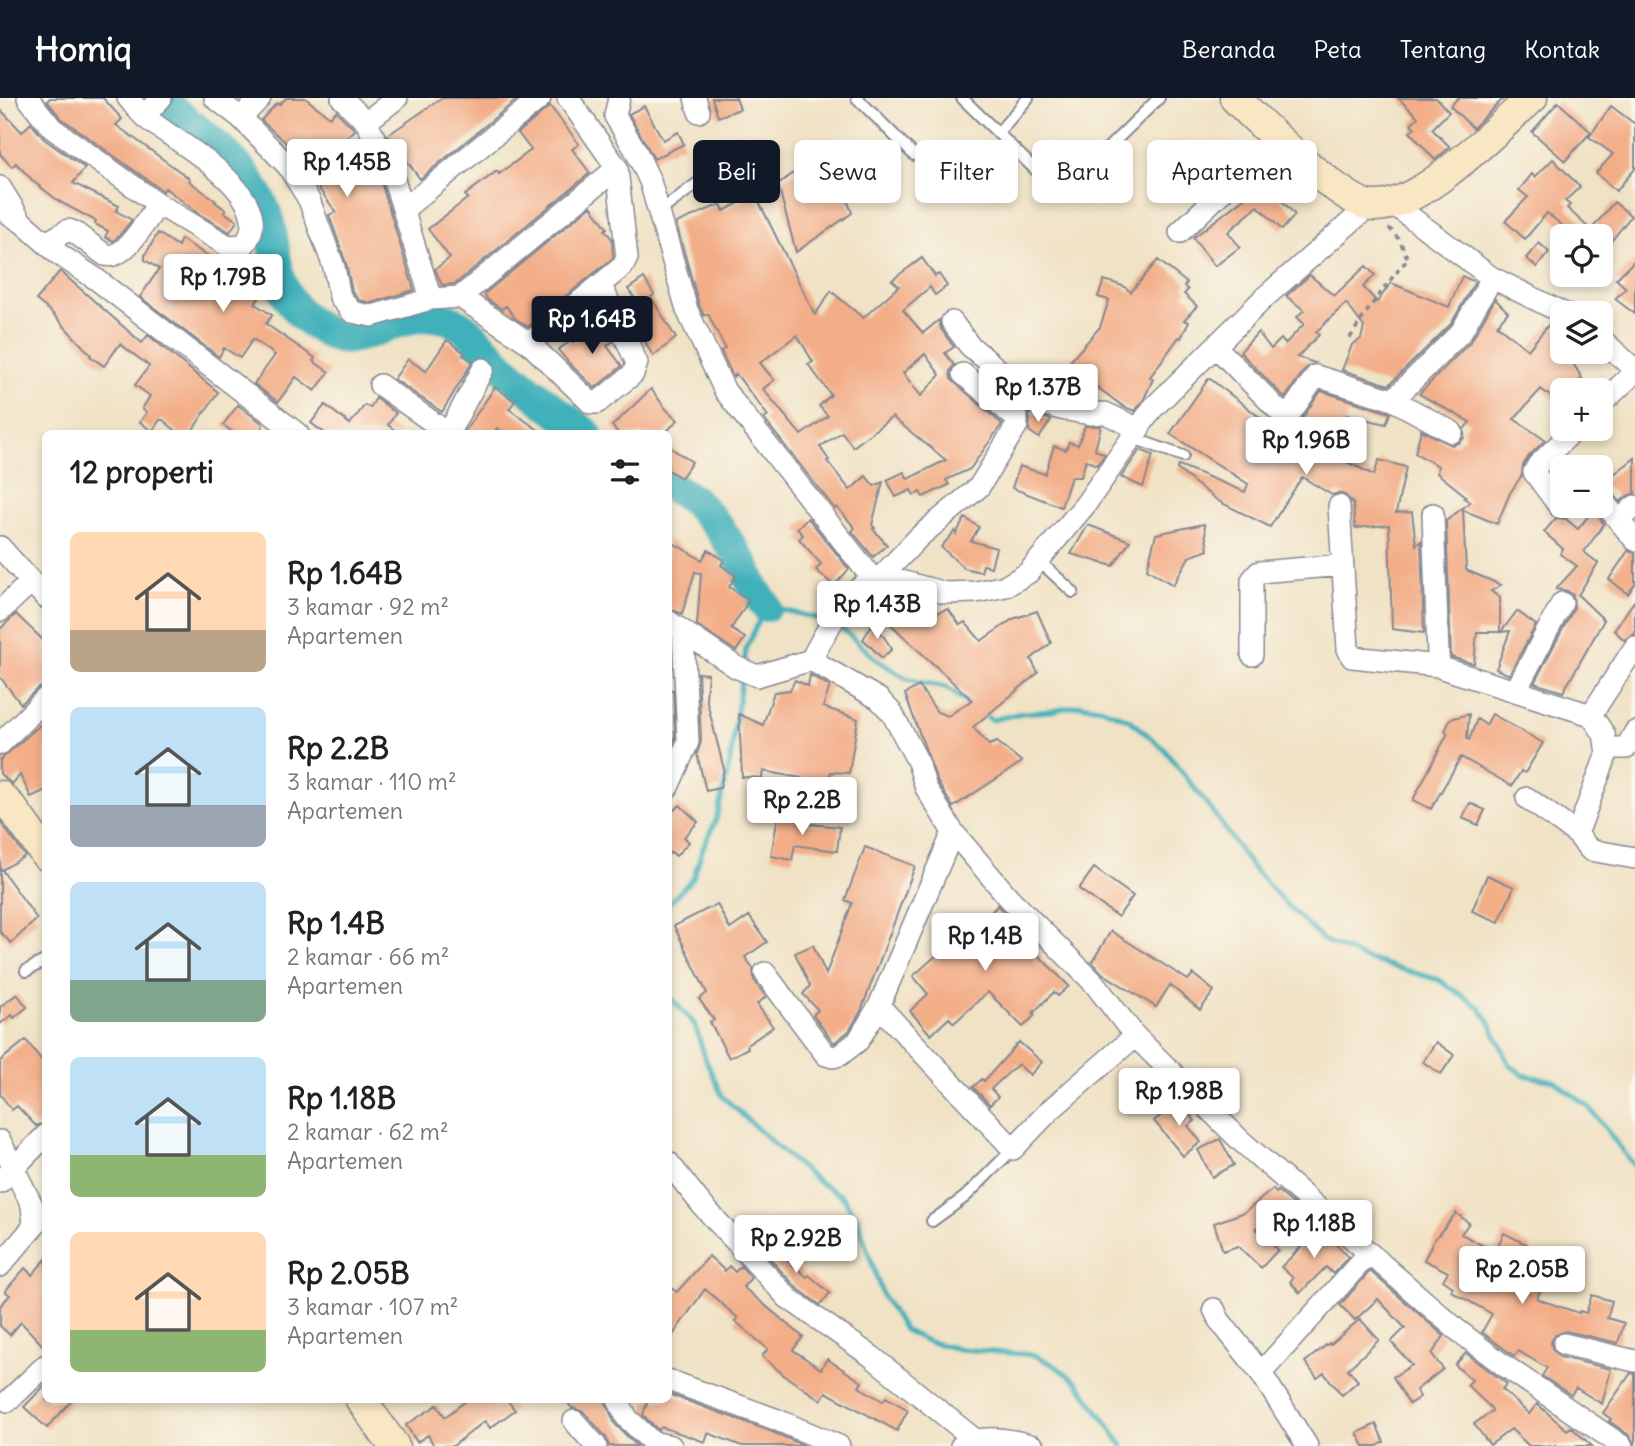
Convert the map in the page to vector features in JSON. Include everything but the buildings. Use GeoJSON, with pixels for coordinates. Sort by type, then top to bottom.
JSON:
{"type":"FeatureCollection","features":[{"type":"Feature","properties":{"kind":"street"},"geometry":{"type":"LineString","coordinates":[[28,98],[52,128],[158,204],[228,246],[244,244],[252,234],[253,221],[232,181],[152,107],[128,98]]}},
{"type":"Feature","properties":{"kind":"street"},"geometry":{"type":"LineString","coordinates":[[215,98],[241,118],[288,166],[309,200],[334,267],[340,297],[352,312],[372,316],[431,299],[460,297],[617,169]]}},
{"type":"Feature","properties":{"kind":"street"},"geometry":{"type":"LineString","coordinates":[[241,118],[260,98]]}},
{"type":"Feature","properties":{"kind":"street"},"geometry":{"type":"LineString","coordinates":[[342,98],[366,122],[390,167],[431,299]]}},
{"type":"Feature","properties":{"kind":"street"},"geometry":{"type":"LineString","coordinates":[[366,122],[397,98]]}},
{"type":"Feature","properties":{"kind":"street"},"geometry":{"type":"LineString","coordinates":[[404,209],[540,98]]}},
{"type":"Feature","properties":{"kind":"street"},"geometry":{"type":"LineString","coordinates":[[530,343],[623,266],[627,258],[617,169],[568,98]]}},
{"type":"Feature","properties":{"kind":"street"},"geometry":{"type":"LineString","coordinates":[[619,98],[615,116],[636,150],[650,181],[687,310],[726,391],[877,577],[945,593],[976,592],[1006,586],[1028,573],[1085,505],[1152,409],[1265,297],[1381,205],[1448,172],[1532,98]]}},
{"type":"Feature","properties":{"kind":"street"},"geometry":{"type":"LineString","coordinates":[[1235,98],[1277,139],[1344,193],[1381,205],[1491,277],[1550,306]]}},
{"type":"Feature","properties":{"kind":"street"},"geometry":{"type":"LineString","coordinates":[[1180,232],[1277,139]]}},
{"type":"Feature","properties":{"kind":"street"},"geometry":{"type":"LineString","coordinates":[[0,187],[23,223]]}},
{"type":"Feature","properties":{"kind":"street"},"geometry":{"type":"LineString","coordinates":[[46,243],[68,229],[105,256],[117,255],[133,240],[158,204]]}},
{"type":"Feature","properties":{"kind":"street"},"geometry":{"type":"LineString","coordinates":[[0,208],[293,430]]}},
{"type":"Feature","properties":{"kind":"street"},"geometry":{"type":"LineString","coordinates":[[460,297],[530,343],[591,403],[597,403],[633,374],[636,363],[601,285]]}},
{"type":"Feature","properties":{"kind":"street"},"geometry":{"type":"LineString","coordinates":[[1393,400],[1461,332],[1487,287]]}},
{"type":"Feature","properties":{"kind":"street"},"geometry":{"type":"LineString","coordinates":[[952,322],[969,345],[1036,402],[1090,414],[1105,413],[1136,433]]}},
{"type":"Feature","properties":{"kind":"street"},"geometry":{"type":"LineString","coordinates":[[1216,347],[1283,415],[1289,415],[1316,376],[1393,400],[1452,432]]}},
{"type":"Feature","properties":{"kind":"street"},"geometry":{"type":"LineString","coordinates":[[1613,350],[1635,371],[1613,392]]}},
{"type":"Feature","properties":{"kind":"street"},"geometry":{"type":"LineString","coordinates":[[450,430],[483,369]]}},
{"type":"Feature","properties":{"kind":"street"},"geometry":{"type":"LineString","coordinates":[[676,626],[736,667],[757,676],[811,660],[835,619],[859,589],[877,577],[919,537],[979,487],[1017,425],[1017,419],[963,374]]}},
{"type":"Feature","properties":{"kind":"street"},"geometry":{"type":"LineString","coordinates":[[380,385],[444,430]]}},
{"type":"Feature","properties":{"kind":"street"},"geometry":{"type":"LineString","coordinates":[[1550,494],[1534,472],[1563,441]]}},
{"type":"Feature","properties":{"kind":"street"},"geometry":{"type":"LineString","coordinates":[[1339,506],[1348,649],[1352,657],[1439,666],[1591,715],[1604,734],[1608,748],[1577,834]]}},
{"type":"Feature","properties":{"kind":"street"},"geometry":{"type":"LineString","coordinates":[[1619,522],[1635,506]]}},
{"type":"Feature","properties":{"kind":"street"},"geometry":{"type":"LineString","coordinates":[[1433,514],[1439,666]]}},
{"type":"Feature","properties":{"kind":"street"},"geometry":{"type":"LineString","coordinates":[[1613,514],[1635,540]]}},
{"type":"Feature","properties":{"kind":"street"},"geometry":{"type":"LineString","coordinates":[[0,547],[38,590],[0,611]]}},
{"type":"Feature","properties":{"kind":"street"},"geometry":{"type":"LineString","coordinates":[[1252,655],[1252,580],[1255,574],[1343,565]]}},
{"type":"Feature","properties":{"kind":"street"},"geometry":{"type":"LineString","coordinates":[[1516,690],[1562,603]]}},
{"type":"Feature","properties":{"kind":"street"},"geometry":{"type":"LineString","coordinates":[[672,778],[688,742],[676,626]]}},
{"type":"Feature","properties":{"kind":"street"},"geometry":{"type":"LineString","coordinates":[[1591,715],[1635,647]]}},
{"type":"Feature","properties":{"kind":"street"},"geometry":{"type":"LineString","coordinates":[[811,660],[863,688],[879,699],[892,713],[918,762],[926,788],[953,832],[1010,899],[1094,983],[1135,1036],[1240,1140],[1418,1297],[1502,1364],[1622,1446]]}},
{"type":"Feature","properties":{"kind":"street"},"geometry":{"type":"LineString","coordinates":[[0,744],[42,702]]}},
{"type":"Feature","properties":{"kind":"street"},"geometry":{"type":"LineString","coordinates":[[1608,748],[1626,748],[1635,732]]}},
{"type":"Feature","properties":{"kind":"street"},"geometry":{"type":"LineString","coordinates":[[0,796],[42,849]]}},
{"type":"Feature","properties":{"kind":"street"},"geometry":{"type":"LineString","coordinates":[[1527,798],[1577,834],[1590,850],[1635,858]]}},
{"type":"Feature","properties":{"kind":"street"},"geometry":{"type":"LineString","coordinates":[[765,973],[826,1055],[840,1055],[858,1041],[879,1006],[953,832]]}},
{"type":"Feature","properties":{"kind":"street"},"geometry":{"type":"LineString","coordinates":[[879,1006],[1013,1149],[1049,1111],[1135,1036]]}},
{"type":"Feature","properties":{"kind":"street"},"geometry":{"type":"LineString","coordinates":[[7,1175],[42,1139]]}},
{"type":"Feature","properties":{"kind":"street"},"geometry":{"type":"LineString","coordinates":[[0,1141],[7,1175],[32,1205],[34,1226],[0,1266]]}},
{"type":"Feature","properties":{"kind":"street"},"geometry":{"type":"LineString","coordinates":[[672,1167],[709,1213],[788,1298],[871,1356],[967,1443],[999,1439],[1033,1446]]}},
{"type":"Feature","properties":{"kind":"street"},"geometry":{"type":"LineString","coordinates":[[1261,1373],[1369,1253]]}},
{"type":"Feature","properties":{"kind":"street"},"geometry":{"type":"LineString","coordinates":[[1214,1310],[1261,1373],[1307,1446]]}},
{"type":"Feature","properties":{"kind":"street"},"geometry":{"type":"LineString","coordinates":[[1564,1344],[1635,1361]]}},
{"type":"Feature","properties":{"kind":"street"},"geometry":{"type":"LineString","coordinates":[[8,1401],[42,1368]]}},
{"type":"Feature","properties":{"kind":"street"},"geometry":{"type":"LineString","coordinates":[[672,1381],[775,1419],[839,1446]]}},
{"type":"Feature","properties":{"kind":"street"},"geometry":{"type":"LineString","coordinates":[[620,1403],[627,1418],[655,1445]]}},
{"type":"Feature","properties":{"kind":"street"},"geometry":{"type":"LineString","coordinates":[[372,1405],[394,1446]]}},
{"type":"Feature","properties":{"kind":"street"},"geometry":{"type":"LineString","coordinates":[[574,1421],[596,1446]]}},
{"type":"Feature","properties":{"kind":"lane"},"geometry":{"type":"LineString","coordinates":[[858,98],[914,155]]}},
{"type":"Feature","properties":{"kind":"lane"},"geometry":{"type":"LineString","coordinates":[[962,98],[1047,181],[1062,187],[1072,183],[1159,98]]}},
{"type":"Feature","properties":{"kind":"lane"},"geometry":{"type":"LineString","coordinates":[[998,133],[1028,98]]}},
{"type":"Feature","properties":{"kind":"lane"},"geometry":{"type":"LineString","coordinates":[[659,212],[693,186]]}},
{"type":"Feature","properties":{"kind":"lane"},"geometry":{"type":"LineString","coordinates":[[1136,433],[1183,456]]}},
{"type":"Feature","properties":{"kind":"lane"},"geometry":{"type":"LineString","coordinates":[[1038,560],[1073,592]]}},
{"type":"Feature","properties":{"kind":"lane"},"geometry":{"type":"LineString","coordinates":[[26,971],[42,962]]}},
{"type":"Feature","properties":{"kind":"lane"},"geometry":{"type":"LineString","coordinates":[[932,1221],[965,1197],[1013,1149]]}},
{"type":"Feature","properties":{"kind":"path"},"geometry":{"type":"LineString","coordinates":[[1350,338],[1391,278],[1408,260],[1381,205]]}},
{"type":"Feature","properties":{"kind":"waterway"},"geometry":{"type":"LineString","coordinates":[[158,98],[220,149],[247,178],[266,213],[283,288],[299,312],[309,321],[337,337],[350,338],[411,318],[436,316],[448,319],[480,342],[517,380],[582,430]]}},
{"type":"Feature","properties":{"kind":"waterway"},"geometry":{"type":"LineString","coordinates":[[672,487],[696,502],[720,529],[766,606]]}},
{"type":"Feature","properties":{"kind":"waterway"},"geometry":{"type":"LineString","coordinates":[[744,664],[746,648],[766,606],[828,621]]}},
{"type":"Feature","properties":{"kind":"waterway"},"geometry":{"type":"LineString","coordinates":[[837,624],[877,660],[904,677],[946,687],[972,707]]}},
{"type":"Feature","properties":{"kind":"waterway"},"geometry":{"type":"LineString","coordinates":[[672,900],[693,878],[716,820],[730,762],[742,674]]}},
{"type":"Feature","properties":{"kind":"waterway"},"geometry":{"type":"LineString","coordinates":[[980,712],[992,720],[1080,705],[1101,708],[1130,720],[1165,750],[1250,865],[1323,940],[1363,958],[1439,980],[1479,1007],[1489,1021],[1510,1065],[1523,1075],[1554,1081],[1589,1107],[1635,1167]]}},
{"type":"Feature","properties":{"kind":"waterway"},"geometry":{"type":"LineString","coordinates":[[672,999],[695,1025],[705,1058],[722,1096],[786,1155],[820,1183],[842,1196],[857,1218],[883,1297],[904,1330],[929,1342],[959,1349],[1034,1355],[1054,1365],[1077,1382],[1123,1446]]}}]}
